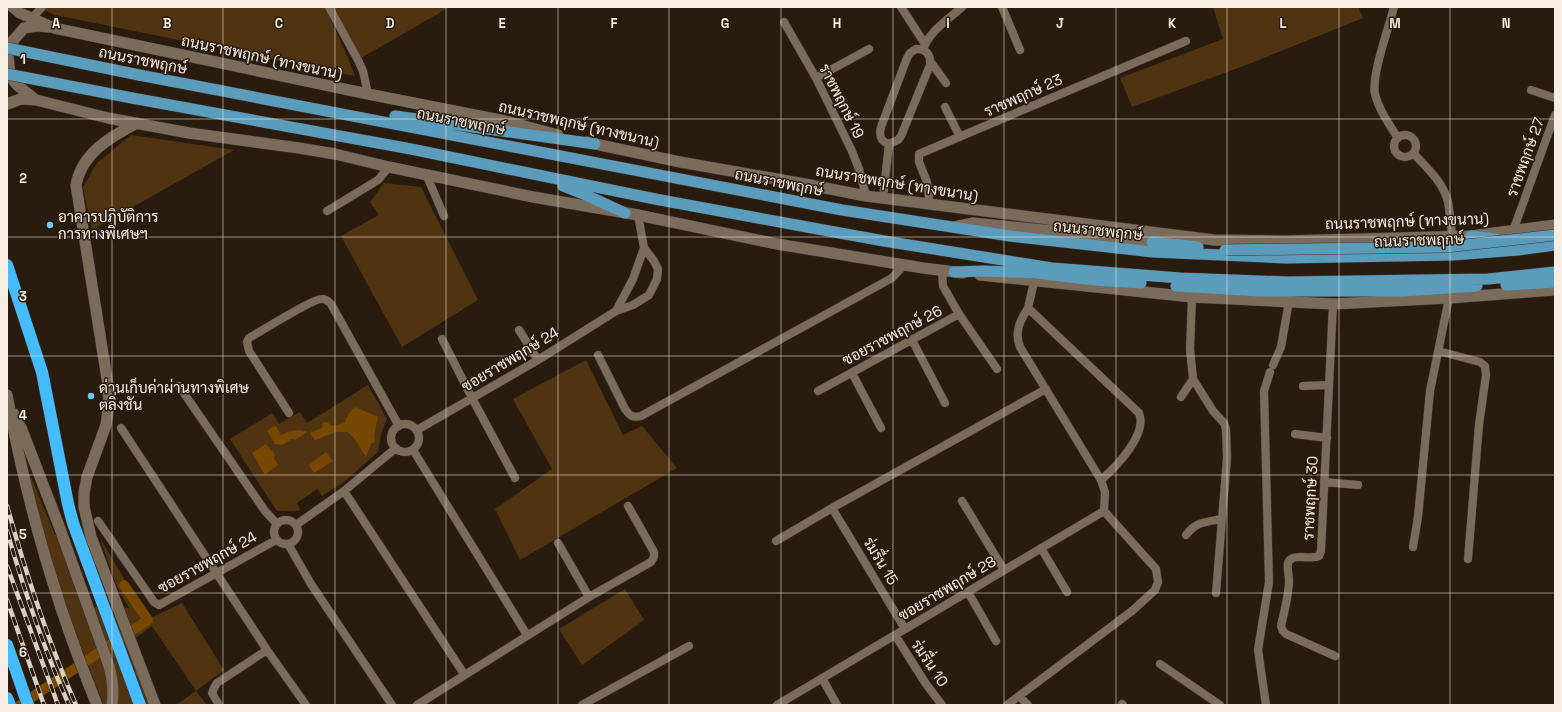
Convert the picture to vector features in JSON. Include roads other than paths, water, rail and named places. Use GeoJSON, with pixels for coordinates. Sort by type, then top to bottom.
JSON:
{"type":"FeatureCollection","features":[{"type":"Feature","properties":{"kind":"highway"},"geometry":{"type":"LineString","coordinates":[[7,265],[42,372],[68,504],[140,705]]}},
{"type":"Feature","properties":{"kind":"highway"},"geometry":{"type":"LineString","coordinates":[[7,645],[28,705]]}},
{"type":"Feature","properties":{"kind":"highway"},"geometry":{"type":"LineString","coordinates":[[7,698],[10,705]]}},
{"type":"Feature","properties":{"kind":"main road","name":"ถนนราชพฤกษ์ (ทางขนาน)"},"geometry":{"type":"LineString","coordinates":[[12,7],[20,13],[33,17],[54,28],[505,122],[595,144],[680,162],[866,196],[1125,229],[1226,245],[1284,241],[1471,236],[1555,225]]}},
{"type":"Feature","properties":{"kind":"main road"},"geometry":{"type":"LineString","coordinates":[[36,100],[17,85],[11,77],[8,54],[11,43],[24,28],[37,26],[54,28]]}},
{"type":"Feature","properties":{"kind":"main road","name":"ถนนราชพฤกษ์"},"geometry":{"type":"LineString","coordinates":[[7,48],[139,75],[329,110],[842,210],[1010,236],[1153,252],[1286,258],[1452,255],[1518,250],[1555,244]]}},
{"type":"Feature","properties":{"kind":"main road"},"geometry":{"type":"LineString","coordinates":[[7,74],[411,149],[655,199],[884,241],[1095,276],[1260,291],[1403,291],[1555,282]]}},
{"type":"Feature","properties":{"kind":"main road"},"geometry":{"type":"LineString","coordinates":[[7,104],[21,99],[36,100],[79,111],[189,133],[306,149],[534,197],[638,215],[777,244],[942,271],[984,271],[1192,297],[1333,304],[1449,298],[1555,290]]}},
{"type":"Feature","properties":{"kind":"main road"},"geometry":{"type":"LineString","coordinates":[[329,110],[368,112],[595,144]]}},
{"type":"Feature","properties":{"kind":"main road"},"geometry":{"type":"LineString","coordinates":[[137,123],[108,139],[97,148],[81,168],[76,185],[108,385],[108,403],[103,435],[87,477],[84,493],[84,507],[91,537],[155,705]]}},
{"type":"Feature","properties":{"kind":"main road"},"geometry":{"type":"LineString","coordinates":[[538,175],[625,213]]}},
{"type":"Feature","properties":{"kind":"main road"},"geometry":{"type":"LineString","coordinates":[[950,227],[973,223],[1152,242],[1226,245],[1446,247],[1555,235]]}},
{"type":"Feature","properties":{"kind":"main road"},"geometry":{"type":"LineString","coordinates":[[1471,236],[1555,244]]}},
{"type":"Feature","properties":{"kind":"main road"},"geometry":{"type":"LineString","coordinates":[[1035,278],[1095,276],[1288,282],[1488,279],[1555,272]]}},
{"type":"Feature","properties":{"kind":"main road"},"geometry":{"type":"LineString","coordinates":[[8,399],[22,430],[59,526],[113,677],[114,691],[112,705]]}},
{"type":"Feature","properties":{"kind":"main road"},"geometry":{"type":"LineString","coordinates":[[8,399],[27,490],[42,549],[70,636],[97,705]]}},
{"type":"Feature","properties":{"kind":"street"},"geometry":{"type":"LineString","coordinates":[[33,17],[42,7]]}},
{"type":"Feature","properties":{"kind":"street"},"geometry":{"type":"LineString","coordinates":[[329,7],[363,71],[368,94]]}},
{"type":"Feature","properties":{"kind":"street"},"geometry":{"type":"LineString","coordinates":[[901,7],[928,54],[930,61],[946,83]]}},
{"type":"Feature","properties":{"kind":"street"},"geometry":{"type":"LineString","coordinates":[[930,61],[901,136],[898,140],[889,144],[884,142],[879,133],[907,58],[916,49],[924,47],[934,32],[962,7]]}},
{"type":"Feature","properties":{"kind":"street"},"geometry":{"type":"LineString","coordinates":[[1002,7],[1020,50]]}},
{"type":"Feature","properties":{"kind":"street"},"geometry":{"type":"LineString","coordinates":[[1394,7],[1376,77],[1375,93],[1381,111],[1398,138]]}},
{"type":"Feature","properties":{"kind":"street","name":"ราชพฤกษ์ 19"},"geometry":{"type":"LineString","coordinates":[[784,22],[816,78],[854,156],[866,196]]}},
{"type":"Feature","properties":{"kind":"street","name":"ราชพฤกษ์ 23"},"geometry":{"type":"LineString","coordinates":[[930,205],[927,182],[919,162],[919,154],[1186,41]]}},
{"type":"Feature","properties":{"kind":"street"},"geometry":{"type":"LineString","coordinates":[[816,78],[869,48]]}},
{"type":"Feature","properties":{"kind":"street"},"geometry":{"type":"LineString","coordinates":[[1531,90],[1555,98]]}},
{"type":"Feature","properties":{"kind":"street"},"geometry":{"type":"LineString","coordinates":[[945,107],[960,137]]}},
{"type":"Feature","properties":{"kind":"street","name":"ราชพฤกษ์ 27"},"geometry":{"type":"LineString","coordinates":[[1513,231],[1555,115]]}},
{"type":"Feature","properties":{"kind":"street"},"geometry":{"type":"LineString","coordinates":[[1405,135],[1412,137],[1416,144],[1413,153],[1405,156],[1397,152],[1395,143],[1398,138],[1405,135]]}},
{"type":"Feature","properties":{"kind":"street"},"geometry":{"type":"LineString","coordinates":[[883,198],[889,144]]}},
{"type":"Feature","properties":{"kind":"street"},"geometry":{"type":"LineString","coordinates":[[1413,153],[1436,178],[1444,192],[1448,202],[1452,236]]}},
{"type":"Feature","properties":{"kind":"street"},"geometry":{"type":"LineString","coordinates":[[327,210],[378,180],[390,167]]}},
{"type":"Feature","properties":{"kind":"street"},"geometry":{"type":"LineString","coordinates":[[426,174],[444,216]]}},
{"type":"Feature","properties":{"kind":"street","name":"ซอยราชพฤกษ์ 24"},"geometry":{"type":"LineString","coordinates":[[417,430],[538,360],[616,311],[643,300],[649,295],[657,279],[658,269],[644,248],[638,215]]}},
{"type":"Feature","properties":{"kind":"street","name":"ซอยราชพฤกษ์ 24"},"geometry":{"type":"LineString","coordinates":[[616,311],[633,279],[644,248]]}},
{"type":"Feature","properties":{"kind":"street"},"geometry":{"type":"LineString","coordinates":[[598,355],[625,409],[630,416],[634,418],[641,416],[892,278],[904,265]]}},
{"type":"Feature","properties":{"kind":"street","name":"ซอยราชพฤกษ์ 26"},"geometry":{"type":"LineString","coordinates":[[818,391],[959,314],[943,286],[942,271]]}},
{"type":"Feature","properties":{"kind":"street"},"geometry":{"type":"LineString","coordinates":[[1007,705],[1132,611],[1155,590],[1158,582],[1156,570],[1104,511],[1105,492],[1101,480],[1020,347],[1018,340],[1018,326],[1028,308],[1035,278]]}},
{"type":"Feature","properties":{"kind":"street"},"geometry":{"type":"LineString","coordinates":[[1192,297],[1190,349],[1193,379],[1213,411],[1224,423],[1226,429],[1227,458],[1216,593]]}},
{"type":"Feature","properties":{"kind":"street"},"geometry":{"type":"LineString","coordinates":[[1413,547],[1418,517],[1430,391],[1449,298]]}},
{"type":"Feature","properties":{"kind":"street"},"geometry":{"type":"LineString","coordinates":[[289,413],[249,351],[247,342],[249,338],[305,306],[318,299],[324,299],[331,304],[399,426]]}},
{"type":"Feature","properties":{"kind":"street"},"geometry":{"type":"LineString","coordinates":[[1266,705],[1258,650],[1269,582],[1264,391],[1281,347],[1289,301]]}},
{"type":"Feature","properties":{"kind":"street","name":"ราชพฤกษ์ 30"},"geometry":{"type":"LineString","coordinates":[[1333,304],[1321,551],[1319,556],[1315,558],[1296,557],[1290,559],[1288,562],[1289,582],[1281,626],[1286,634],[1335,656]]}},
{"type":"Feature","properties":{"kind":"street"},"geometry":{"type":"LineString","coordinates":[[1028,308],[1139,413],[1141,419],[1138,435],[1114,468],[1101,480]]}},
{"type":"Feature","properties":{"kind":"street"},"geometry":{"type":"LineString","coordinates":[[959,314],[997,369]]}},
{"type":"Feature","properties":{"kind":"street"},"geometry":{"type":"LineString","coordinates":[[519,330],[538,360]]}},
{"type":"Feature","properties":{"kind":"street"},"geometry":{"type":"LineString","coordinates":[[442,338],[515,478]]}},
{"type":"Feature","properties":{"kind":"street"},"geometry":{"type":"LineString","coordinates":[[912,340],[945,403]]}},
{"type":"Feature","properties":{"kind":"street"},"geometry":{"type":"LineString","coordinates":[[1438,351],[1480,362],[1485,366],[1486,375],[1479,425],[1468,559]]}},
{"type":"Feature","properties":{"kind":"street"},"geometry":{"type":"LineString","coordinates":[[852,373],[881,428]]}},
{"type":"Feature","properties":{"kind":"street"},"geometry":{"type":"LineString","coordinates":[[1181,396],[1193,379]]}},
{"type":"Feature","properties":{"kind":"street"},"geometry":{"type":"LineString","coordinates":[[1303,386],[1329,385]]}},
{"type":"Feature","properties":{"kind":"street"},"geometry":{"type":"LineString","coordinates":[[179,386],[265,511],[277,524],[286,520],[293,522],[296,525],[298,530],[296,539],[288,544],[311,584],[392,705]]}},
{"type":"Feature","properties":{"kind":"street"},"geometry":{"type":"LineString","coordinates":[[776,541],[832,508],[1046,389]]}},
{"type":"Feature","properties":{"kind":"street"},"geometry":{"type":"LineString","coordinates":[[407,424],[415,427],[417,430],[419,439],[413,450],[406,452],[396,448],[393,444],[392,434],[399,426],[407,424]]}},
{"type":"Feature","properties":{"kind":"street"},"geometry":{"type":"LineString","coordinates":[[121,428],[267,650],[306,705]]}},
{"type":"Feature","properties":{"kind":"street"},"geometry":{"type":"LineString","coordinates":[[1295,434],[1327,438]]}},
{"type":"Feature","properties":{"kind":"street"},"geometry":{"type":"LineString","coordinates":[[296,525],[344,490],[396,448]]}},
{"type":"Feature","properties":{"kind":"street"},"geometry":{"type":"LineString","coordinates":[[413,450],[527,635]]}},
{"type":"Feature","properties":{"kind":"street"},"geometry":{"type":"LineString","coordinates":[[1324,482],[1358,485]]}},
{"type":"Feature","properties":{"kind":"street"},"geometry":{"type":"LineString","coordinates":[[344,490],[464,674]]}},
{"type":"Feature","properties":{"kind":"street"},"geometry":{"type":"LineString","coordinates":[[962,501],[1004,570]]}},
{"type":"Feature","properties":{"kind":"street"},"geometry":{"type":"LineString","coordinates":[[417,705],[464,674],[589,597],[651,562],[654,557],[654,552],[628,506]]}},
{"type":"Feature","properties":{"kind":"street","name":"ร่มรื่น 15"},"geometry":{"type":"LineString","coordinates":[[832,508],[905,629]]}},
{"type":"Feature","properties":{"kind":"street","name":"ซอยราชพฤกษ์ 28"},"geometry":{"type":"LineString","coordinates":[[777,705],[1104,511]]}},
{"type":"Feature","properties":{"kind":"street"},"geometry":{"type":"LineString","coordinates":[[1186,535],[1191,528],[1196,525],[1222,520]]}},
{"type":"Feature","properties":{"kind":"street","name":"ซอยราชพฤกษ์ 24"},"geometry":{"type":"LineString","coordinates":[[98,521],[156,604],[163,603],[216,572],[276,540]]}},
{"type":"Feature","properties":{"kind":"street","name":"ซอยราชพฤกษ์ 24"},"geometry":{"type":"LineString","coordinates":[[277,524],[274,532],[276,540],[283,544],[288,544]]}},
{"type":"Feature","properties":{"kind":"street"},"geometry":{"type":"LineString","coordinates":[[558,543],[589,597]]}},
{"type":"Feature","properties":{"kind":"street"},"geometry":{"type":"LineString","coordinates":[[1042,548],[1067,592]]}},
{"type":"Feature","properties":{"kind":"street"},"geometry":{"type":"LineString","coordinates":[[968,592],[996,641]]}},
{"type":"Feature","properties":{"kind":"street","name":"ร่มรื่น 10"},"geometry":{"type":"LineString","coordinates":[[895,635],[926,684],[942,705]]}},
{"type":"Feature","properties":{"kind":"street"},"geometry":{"type":"LineString","coordinates":[[582,705],[689,646]]}},
{"type":"Feature","properties":{"kind":"street"},"geometry":{"type":"LineString","coordinates":[[219,705],[212,693],[217,683],[267,650]]}},
{"type":"Feature","properties":{"kind":"street"},"geometry":{"type":"LineString","coordinates":[[1160,664],[1220,705]]}},
{"type":"Feature","properties":{"kind":"street"},"geometry":{"type":"LineString","coordinates":[[822,678],[837,705]]}},
{"type":"Feature","properties":{"kind":"street"},"geometry":{"type":"LineString","coordinates":[[1019,696],[1028,705]]}},
{"type":"Feature","properties":{"kind":"waterway"},"geometry":{"type":"LineString","coordinates":[[20,705],[148,620],[124,585]]}},
{"type":"Feature","properties":{"kind":"railway"},"geometry":{"type":"LineString","coordinates":[[7,506],[38,607],[76,705]]}},
{"type":"Feature","properties":{"kind":"railway"},"geometry":{"type":"LineString","coordinates":[[7,531],[35,619],[69,705]]}},
{"type":"Feature","properties":{"kind":"railway"},"geometry":{"type":"LineString","coordinates":[[7,566],[58,705]]}},
{"type":"Feature","properties":{"kind":"railway"},"geometry":{"type":"LineString","coordinates":[[7,600],[44,705]]}},
{"type":"Feature","properties":{"kind":"place","name":"อาคารปฏิบัติการ การทางพิเศษฯ"},"geometry":{"type":"Point","coordinates":[50,225]}},
{"type":"Feature","properties":{"kind":"place","name":"ด่านเก็บค่าผ่านทางพิเศษ ตลิ่งชัน"},"geometry":{"type":"Point","coordinates":[91,396]}}]}
